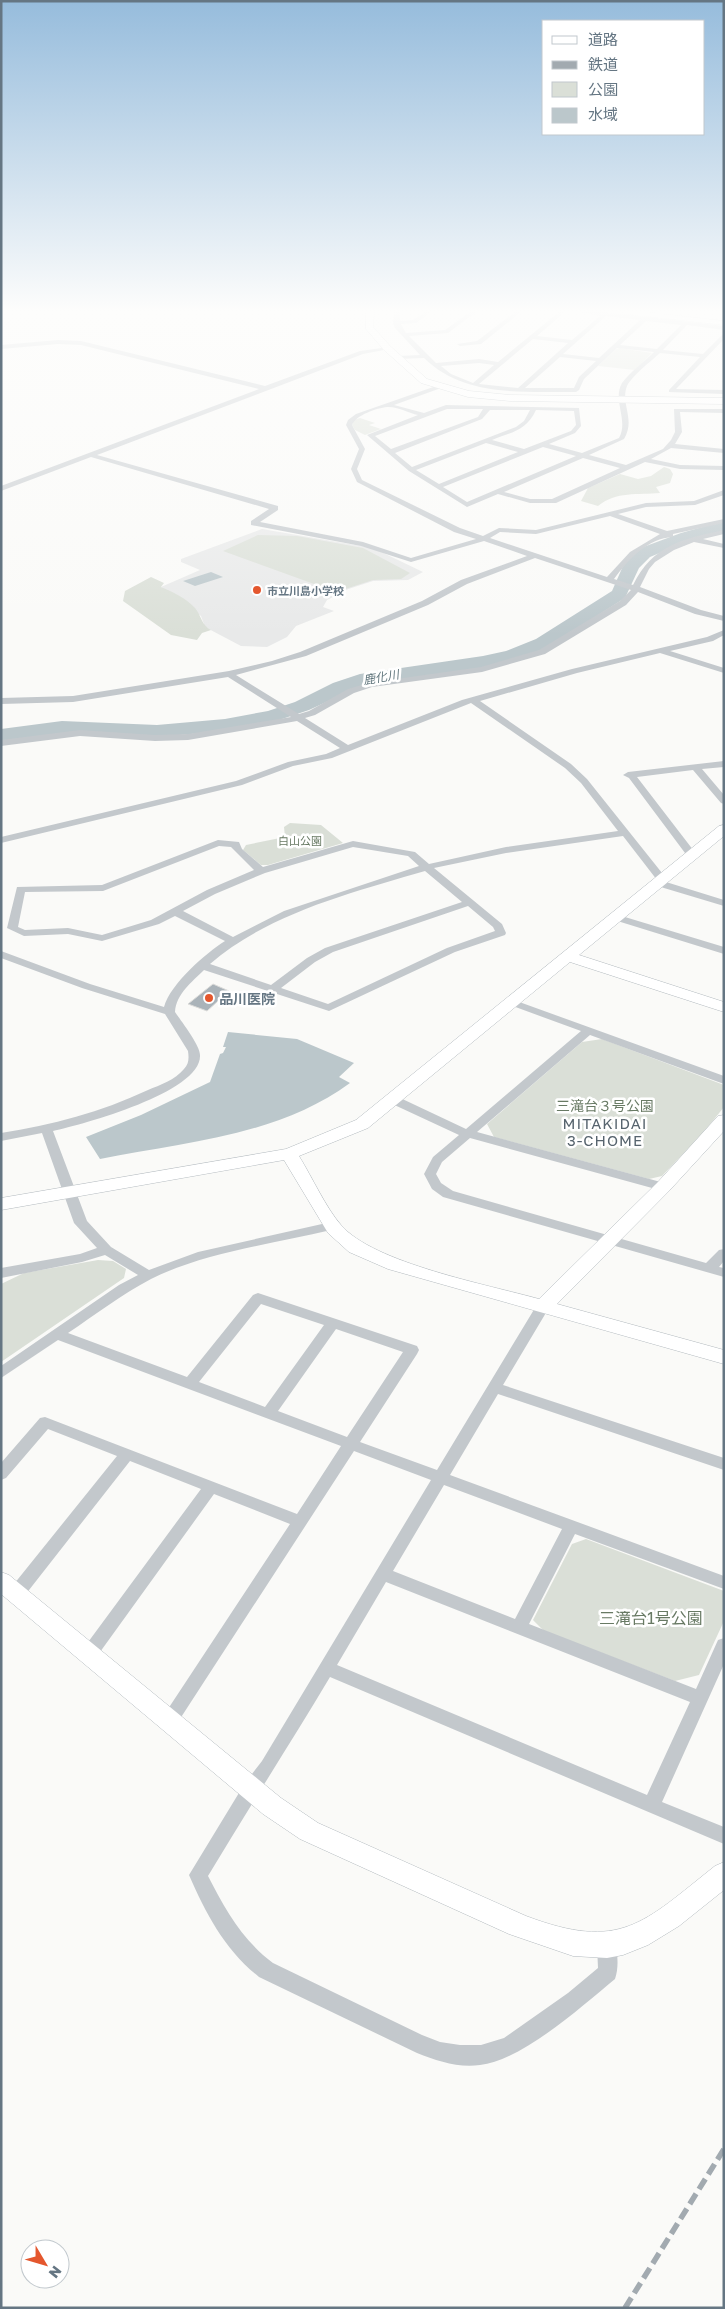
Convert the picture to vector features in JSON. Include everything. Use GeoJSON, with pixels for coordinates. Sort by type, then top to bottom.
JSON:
{"type":"FeatureCollection","features":[{"type":"Feature","properties":{"kind":"street"},"geometry":{"type":"LineString","coordinates":[[1,489],[182,420]]}},
{"type":"Feature","properties":{"kind":"street"},"geometry":{"type":"LineString","coordinates":[[351,420],[349,425],[362,449],[354,469],[356,478],[375,490],[457,530],[634,588],[698,612],[724,619]]}},
{"type":"Feature","properties":{"kind":"street"},"geometry":{"type":"LineString","coordinates":[[412,420],[370,435],[411,470],[467,505],[613,444],[625,434],[628,425],[627,420]]}},
{"type":"Feature","properties":{"kind":"street"},"geometry":{"type":"LineString","coordinates":[[390,452],[475,420]]}},
{"type":"Feature","properties":{"kind":"street"},"geometry":{"type":"LineString","coordinates":[[411,470],[487,441],[525,424],[527,420]]}},
{"type":"Feature","properties":{"kind":"street"},"geometry":{"type":"LineString","coordinates":[[438,487],[544,445],[576,429],[579,420]]}},
{"type":"Feature","properties":{"kind":"street"},"geometry":{"type":"LineString","coordinates":[[498,492],[530,501],[553,501],[646,460],[671,446],[680,430],[678,420]]}},
{"type":"Feature","properties":{"kind":"street"},"geometry":{"type":"LineString","coordinates":[[487,441],[526,452]]}},
{"type":"Feature","properties":{"kind":"street"},"geometry":{"type":"LineString","coordinates":[[544,445],[628,468]]}},
{"type":"Feature","properties":{"kind":"street"},"geometry":{"type":"LineString","coordinates":[[671,446],[724,451]]}},
{"type":"Feature","properties":{"kind":"street"},"geometry":{"type":"LineString","coordinates":[[91,455],[275,508],[254,523],[363,544],[411,560],[483,539],[499,530],[536,532],[613,515],[646,505],[700,502],[724,492]]}},
{"type":"Feature","properties":{"kind":"street"},"geometry":{"type":"LineString","coordinates":[[646,460],[680,467],[724,468]]}},
{"type":"Feature","properties":{"kind":"street"},"geometry":{"type":"LineString","coordinates":[[613,515],[690,542],[724,546]]}},
{"type":"Feature","properties":{"kind":"street"},"geometry":{"type":"LineString","coordinates":[[611,581],[623,559],[638,547],[668,535],[724,521]]}},
{"type":"Feature","properties":{"kind":"street"},"geometry":{"type":"LineString","coordinates":[[1,743],[80,733],[155,738],[188,737],[298,718],[351,691],[372,685],[482,669],[542,652],[632,596],[634,588],[647,566],[656,558],[690,542],[724,532]]}},
{"type":"Feature","properties":{"kind":"street"},"geometry":{"type":"LineString","coordinates":[[1,701],[73,699],[229,674],[303,654],[425,602],[464,582],[533,556]]}},
{"type":"Feature","properties":{"kind":"street"},"geometry":{"type":"LineString","coordinates":[[1,840],[238,783],[291,764],[325,758],[438,711],[575,670],[710,639],[724,632]]}},
{"type":"Feature","properties":{"kind":"street"},"geometry":{"type":"LineString","coordinates":[[661,651],[724,671]]}},
{"type":"Feature","properties":{"kind":"street"},"geometry":{"type":"LineString","coordinates":[[229,674],[348,749]]}},
{"type":"Feature","properties":{"kind":"street"},"geometry":{"type":"LineString","coordinates":[[473,700],[568,766],[584,781],[626,833],[660,881],[724,903]]}},
{"type":"Feature","properties":{"kind":"street"},"geometry":{"type":"LineString","coordinates":[[692,855],[630,776],[724,764]]}},
{"type":"Feature","properties":{"kind":"street"},"geometry":{"type":"LineString","coordinates":[[696,768],[724,801]]}},
{"type":"Feature","properties":{"kind":"street"},"geometry":{"type":"LineString","coordinates":[[1,1204],[289,1154],[337,1136],[362,1124],[724,829]]}},
{"type":"Feature","properties":{"kind":"street"},"geometry":{"type":"LineString","coordinates":[[1,1137],[48,1130],[137,1100],[179,1079],[188,1072],[195,1058],[194,1051],[169,1012],[169,1006],[176,992],[201,965],[233,941],[260,925],[292,910],[425,868],[493,853],[626,833]]}},
{"type":"Feature","properties":{"kind":"street"},"geometry":{"type":"LineString","coordinates":[[201,965],[329,1008],[451,950],[501,933],[498,926],[410,854],[353,844],[260,871],[211,892],[155,922],[102,938],[68,931],[24,933],[12,928],[21,889],[103,888],[218,843],[235,844],[238,850],[260,871]]}},
{"type":"Feature","properties":{"kind":"street"},"geometry":{"type":"LineString","coordinates":[[273,989],[311,960],[329,950],[468,903]]}},
{"type":"Feature","properties":{"kind":"street"},"geometry":{"type":"LineString","coordinates":[[174,911],[233,941]]}},
{"type":"Feature","properties":{"kind":"street"},"geometry":{"type":"LineString","coordinates":[[615,917],[724,951]]}},
{"type":"Feature","properties":{"kind":"street"},"geometry":{"type":"LineString","coordinates":[[1,954],[86,986],[169,1012]]}},
{"type":"Feature","properties":{"kind":"street"},"geometry":{"type":"LineString","coordinates":[[566,956],[724,1007]]}},
{"type":"Feature","properties":{"kind":"street"},"geometry":{"type":"LineString","coordinates":[[511,1002],[724,1080]]}},
{"type":"Feature","properties":{"kind":"street"},"geometry":{"type":"LineString","coordinates":[[588,1031],[432,1167],[430,1174],[432,1180],[438,1189],[470,1201],[724,1273]]}},
{"type":"Feature","properties":{"kind":"street"},"geometry":{"type":"LineString","coordinates":[[392,1099],[468,1134],[662,1188]]}},
{"type":"Feature","properties":{"kind":"street"},"geometry":{"type":"LineString","coordinates":[[607,1946],[608,1972],[575,2000],[509,2047],[481,2055],[460,2055],[440,2052],[417,2043],[266,1970],[243,1952],[227,1929],[198,1876],[268,1766],[543,1306],[662,1188],[724,1120]]}},
{"type":"Feature","properties":{"kind":"street"},"geometry":{"type":"LineString","coordinates":[[48,1130],[68,1193],[81,1223],[106,1250],[148,1275]]}},
{"type":"Feature","properties":{"kind":"street"},"geometry":{"type":"LineString","coordinates":[[289,1154],[331,1226],[356,1248],[396,1265],[724,1358]]}},
{"type":"Feature","properties":{"kind":"street"},"geometry":{"type":"LineString","coordinates":[[1,1373],[124,1288],[148,1275],[198,1256],[331,1226]]}},
{"type":"Feature","properties":{"kind":"street"},"geometry":{"type":"LineString","coordinates":[[3,1274],[82,1258],[106,1250]]}},
{"type":"Feature","properties":{"kind":"street"},"geometry":{"type":"LineString","coordinates":[[709,1269],[724,1253]]}},
{"type":"Feature","properties":{"kind":"street"},"geometry":{"type":"LineString","coordinates":[[170,1720],[412,1350],[258,1298],[189,1385]]}},
{"type":"Feature","properties":{"kind":"street"},"geometry":{"type":"LineString","coordinates":[[268,1414],[333,1324]]}},
{"type":"Feature","properties":{"kind":"street"},"geometry":{"type":"LineString","coordinates":[[58,1335],[724,1583]]}},
{"type":"Feature","properties":{"kind":"street"},"geometry":{"type":"LineString","coordinates":[[495,1388],[724,1464]]}},
{"type":"Feature","properties":{"kind":"street"},"geometry":{"type":"LineString","coordinates":[[1,1474],[45,1422],[299,1522]]}},
{"type":"Feature","properties":{"kind":"street"},"geometry":{"type":"LineString","coordinates":[[127,1454],[9,1587],[252,1789],[309,1831],[518,1925],[564,1941],[607,1946],[624,1942],[648,1931],[724,1874]]}},
{"type":"Feature","properties":{"kind":"street"},"geometry":{"type":"LineString","coordinates":[[89,1654],[210,1488]]}},
{"type":"Feature","properties":{"kind":"street"},"geometry":{"type":"LineString","coordinates":[[519,1628],[571,1526]]}},
{"type":"Feature","properties":{"kind":"street"},"geometry":{"type":"LineString","coordinates":[[382,1574],[700,1698]]}},
{"type":"Feature","properties":{"kind":"street"},"geometry":{"type":"LineString","coordinates":[[652,1805],[724,1646]]}},
{"type":"Feature","properties":{"kind":"street"},"geometry":{"type":"LineString","coordinates":[[326,1668],[724,1836]]}},
{"type":"Feature","properties":{"kind":"shaded area","name":"市立川島小学校"},"geometry":{"type":"Polygon","coordinates":[[[262,529],[373,548],[423,572],[408,580],[373,581],[330,595],[333,597],[327,600],[323,607],[334,611],[296,626],[287,637],[267,647],[241,646],[205,627],[201,616],[161,587],[200,570],[181,562],[181,559],[262,529]]]}},
{"type":"Feature","properties":{"kind":"green space"},"geometry":{"type":"Polygon","coordinates":[[[354,420],[365,420],[375,423],[369,425],[381,429],[365,435],[355,430],[352,425],[354,420]]]}},
{"type":"Feature","properties":{"kind":"green space"},"geometry":{"type":"Polygon","coordinates":[[[664,467],[670,469],[673,474],[670,483],[656,487],[660,493],[620,496],[605,501],[598,506],[581,501],[588,488],[620,474],[638,479],[651,476],[664,467]]]}},
{"type":"Feature","properties":{"kind":"green space"},"geometry":{"type":"Polygon","coordinates":[[[258,535],[297,536],[363,548],[410,573],[401,579],[373,580],[336,592],[223,551],[258,535]]]}},
{"type":"Feature","properties":{"kind":"green space"},"geometry":{"type":"Polygon","coordinates":[[[151,577],[164,583],[161,587],[188,601],[211,630],[202,633],[197,640],[171,635],[123,601],[125,591],[151,577]]]}},
{"type":"Feature","properties":{"kind":"green space","name":"白山公園"},"geometry":{"type":"Polygon","coordinates":[[[290,823],[321,825],[343,843],[268,865],[261,865],[243,850],[246,845],[285,837],[284,827],[290,823]]]}},
{"type":"Feature","properties":{"kind":"green space","name":"三滝台３号公園"},"geometry":{"type":"Polygon","coordinates":[[[602,1039],[724,1085],[724,1107],[703,1133],[662,1176],[649,1179],[494,1137],[487,1124],[582,1042],[602,1039]]]}},
{"type":"Feature","properties":{"kind":"green space"},"geometry":{"type":"Polygon","coordinates":[[[98,1260],[113,1261],[126,1269],[124,1278],[1,1362],[1,1284],[24,1273],[98,1260]]]}},
{"type":"Feature","properties":{"kind":"green space","name":"三滝台1号公園"},"geometry":{"type":"Polygon","coordinates":[[[586,1539],[724,1591],[724,1621],[699,1675],[675,1681],[544,1631],[533,1620],[572,1544],[586,1539]]]}},
{"type":"Feature","properties":{"kind":"water"},"geometry":{"type":"Polygon","coordinates":[[[211,572],[223,577],[195,586],[183,581],[211,572]]]}},
{"type":"Feature","properties":{"kind":"water"},"geometry":{"type":"Polygon","coordinates":[[[228,1032],[297,1039],[354,1063],[339,1077],[350,1083],[322,1101],[293,1115],[262,1126],[197,1141],[100,1159],[86,1137],[141,1115],[210,1082],[220,1054],[223,1053],[226,1047],[223,1047],[228,1032]]]}},
{"type":"Feature","properties":{"kind":"building","name":"品川医院"},"geometry":{"type":"Polygon","coordinates":[[[213,984],[229,991],[207,1011],[188,1004],[213,984]]]}},
{"type":"Feature","properties":{"kind":"waterway","name":"鹿化川"},"geometry":{"type":"LineString","coordinates":[[1,735],[62,727],[157,731],[225,725],[272,716],[302,706],[340,687],[360,680],[483,662],[512,655],[542,643],[619,594],[631,566],[644,553],[687,536],[724,526]]}},
{"type":"Feature","properties":{"kind":"railway"},"geometry":{"type":"LineString","coordinates":[[625,2308],[724,2149]]}},
{"type":"Feature","properties":{"kind":"place","name":"市立川島小学校"},"geometry":{"type":"Point","coordinates":[257,590]}},
{"type":"Feature","properties":{"kind":"place","name":"品川医院"},"geometry":{"type":"Point","coordinates":[209,998]}},
{"type":"Feature","properties":{"kind":"district","name":"MITAKIDAI 3-CHOME"},"geometry":{"type":"Point","coordinates":[605,1132]}}]}
